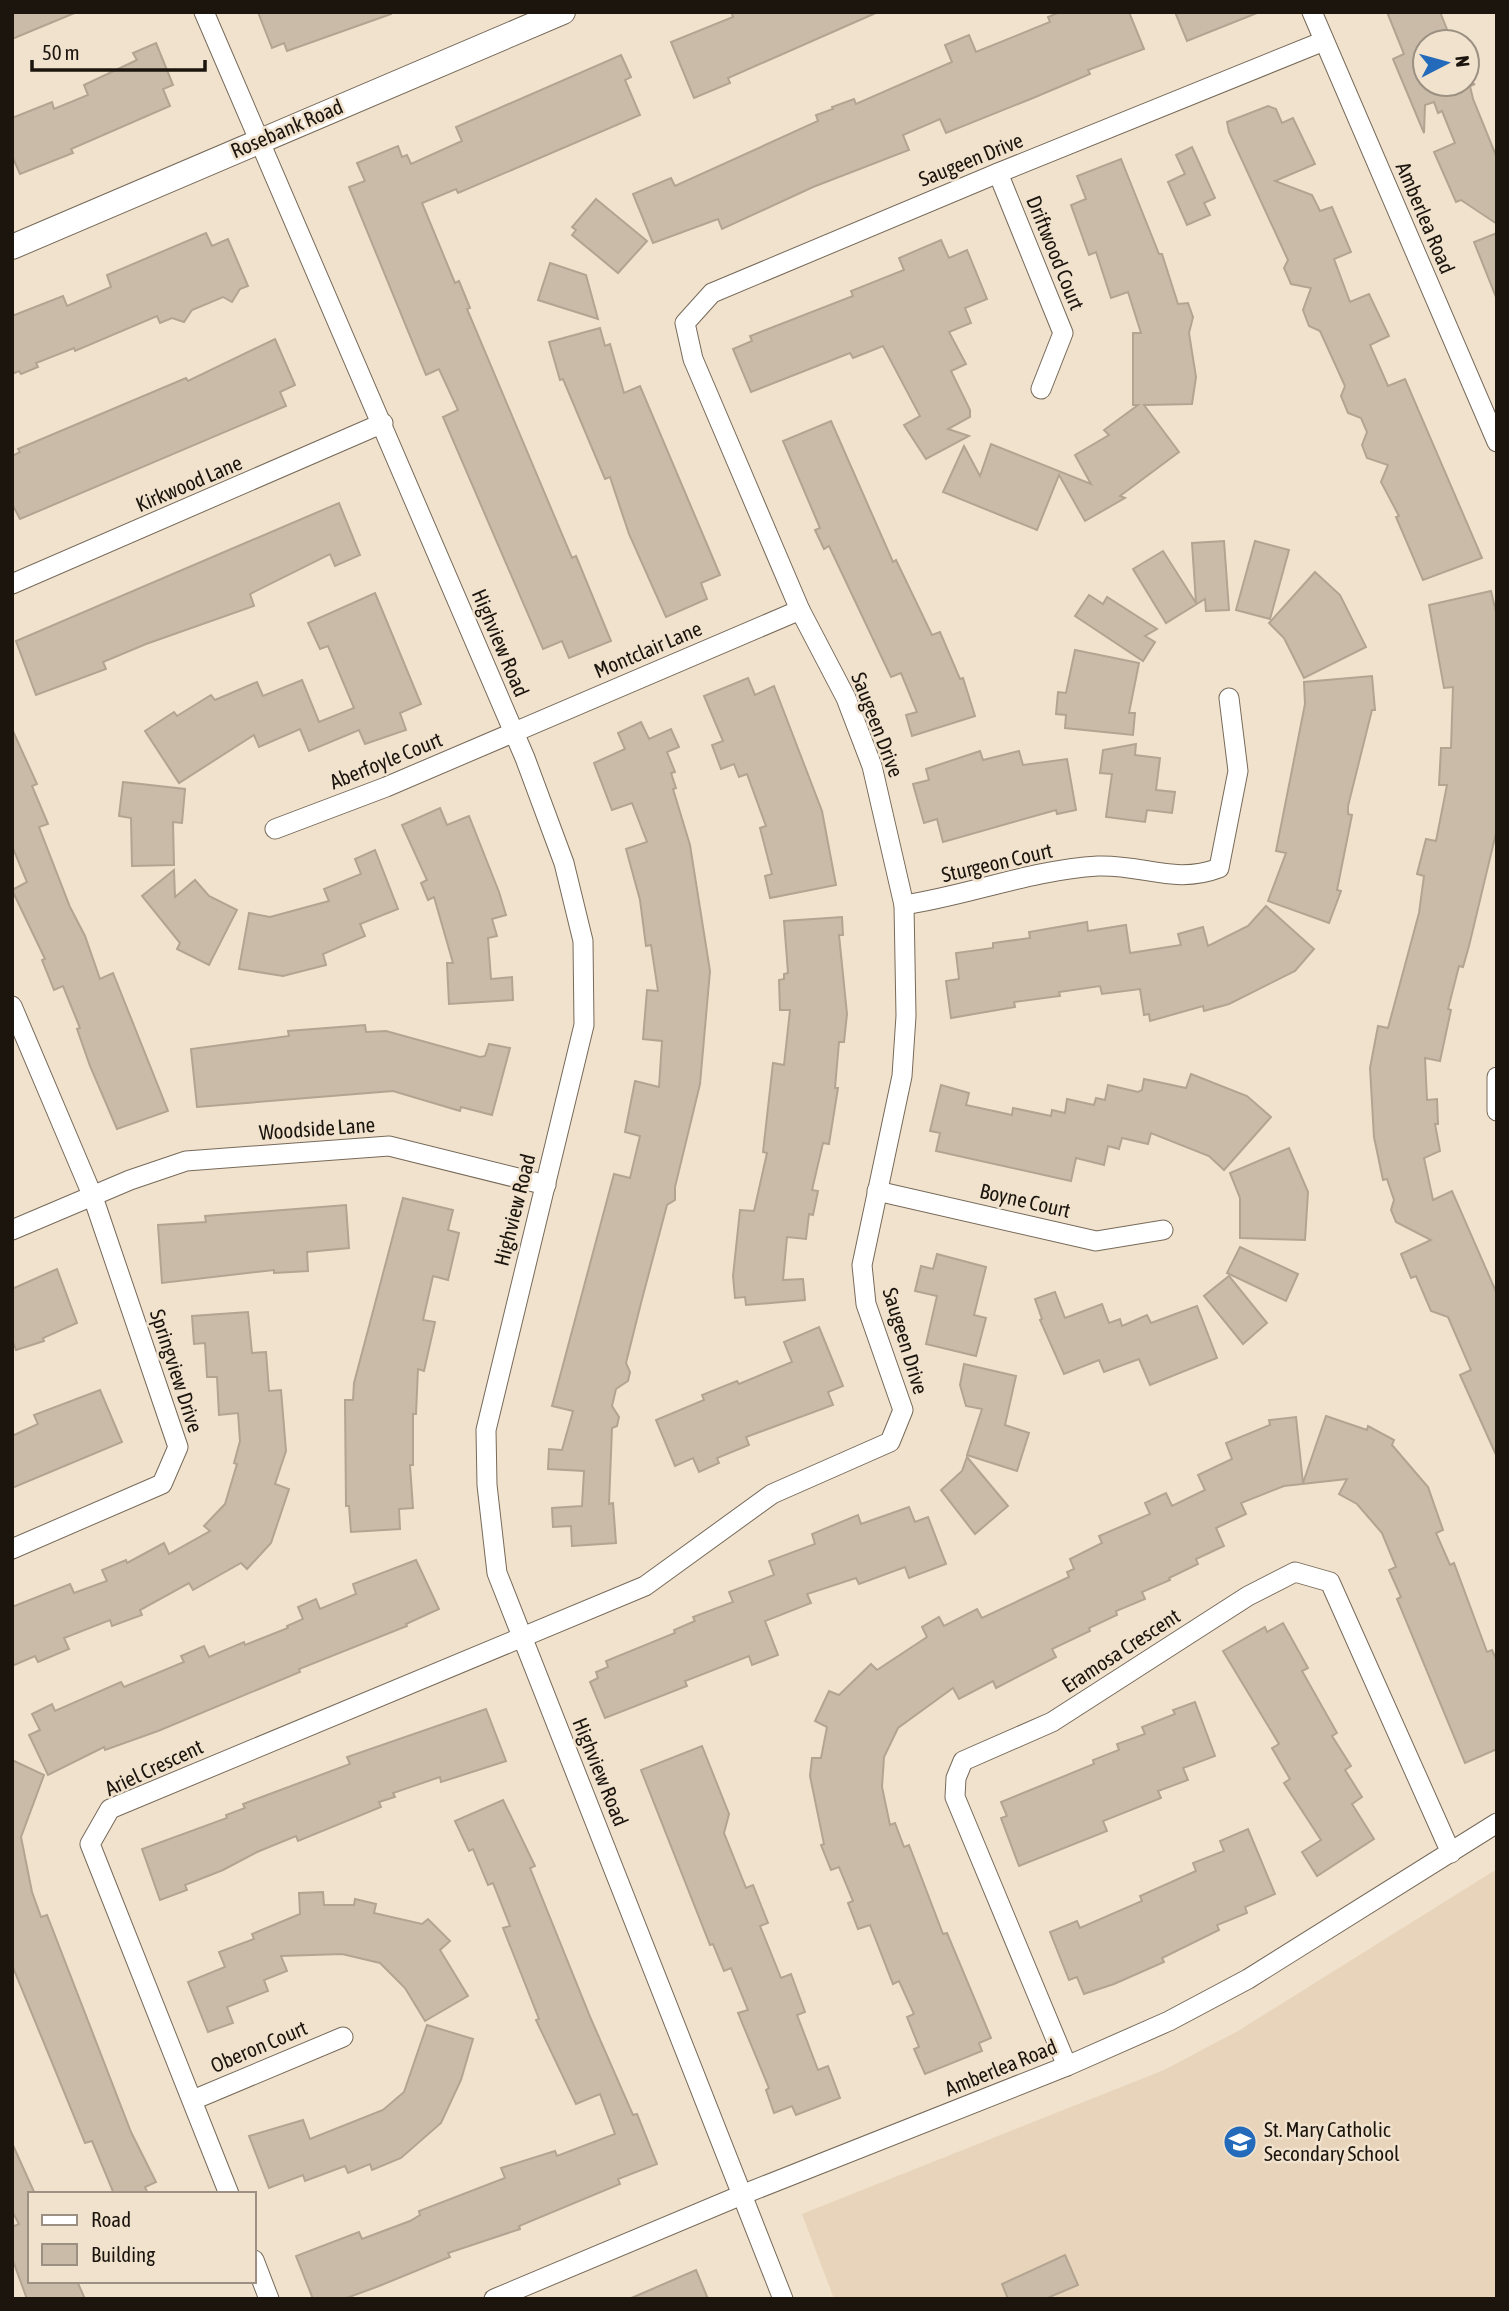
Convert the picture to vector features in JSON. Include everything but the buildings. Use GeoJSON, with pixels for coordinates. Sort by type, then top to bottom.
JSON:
{"type":"FeatureCollection","features":[{"type":"Feature","properties":{"kind":"street","name":"Highview Road"},"geometry":{"type":"LineString","coordinates":[[204,12],[383,424],[513,732],[564,863],[583,941],[584,1025],[486,1430],[486,1485],[497,1573],[744,2194],[783,2299]]}},
{"type":"Feature","properties":{"kind":"street","name":"Rosebank Road"},"geometry":{"type":"LineString","coordinates":[[12,247],[564,12]]}},
{"type":"Feature","properties":{"kind":"street","name":"Amberlea Road"},"geometry":{"type":"LineString","coordinates":[[1312,12],[1497,442]]}},
{"type":"Feature","properties":{"kind":"street","name":"Saugeen Drive"},"geometry":{"type":"LineString","coordinates":[[521,1636],[645,1586],[772,1494],[890,1442],[903,1410],[866,1304],[862,1265],[902,1076],[906,1016],[904,905],[872,766],[846,698],[800,610],[693,359],[685,323],[712,293],[1324,41]]}},
{"type":"Feature","properties":{"kind":"street","name":"Driftwood Court"},"geometry":{"type":"LineString","coordinates":[[998,173],[1063,333],[1041,389]]}},
{"type":"Feature","properties":{"kind":"street","name":"Kirkwood Lane"},"geometry":{"type":"LineString","coordinates":[[12,584],[383,424]]}},
{"type":"Feature","properties":{"kind":"street","name":"Montclair Lane"},"geometry":{"type":"LineString","coordinates":[[513,732],[800,610]]}},
{"type":"Feature","properties":{"kind":"street","name":"Sturgeon Court"},"geometry":{"type":"LineString","coordinates":[[904,905],[937,900],[1031,874],[1101,866],[1174,876],[1199,876],[1219,869],[1238,771],[1229,698]]}},
{"type":"Feature","properties":{"kind":"street","name":"Aberfoyle Court"},"geometry":{"type":"LineString","coordinates":[[275,829],[386,787],[513,732]]}},
{"type":"Feature","properties":{"kind":"street","name":"Springview Drive"},"geometry":{"type":"LineString","coordinates":[[12,1006],[93,1196],[178,1447],[162,1484],[12,1549]]}},
{"type":"Feature","properties":{"kind":"street"},"geometry":{"type":"LineString","coordinates":[[1497,1077],[1497,1111]]}},
{"type":"Feature","properties":{"kind":"street","name":"Woodside Lane"},"geometry":{"type":"LineString","coordinates":[[93,1196],[186,1161],[389,1146],[546,1185]]}},
{"type":"Feature","properties":{"kind":"street","name":"Boyne Court"},"geometry":{"type":"LineString","coordinates":[[877,1191],[1096,1241],[1163,1230]]}},
{"type":"Feature","properties":{"kind":"street"},"geometry":{"type":"LineString","coordinates":[[12,1230],[93,1196]]}},
{"type":"Feature","properties":{"kind":"street","name":"Eramosa Crescent"},"geometry":{"type":"LineString","coordinates":[[1067,2066],[955,1797],[956,1778],[963,1760],[1052,1722],[1248,1596],[1296,1572],[1330,1582],[1451,1853]]}},
{"type":"Feature","properties":{"kind":"street","name":"Ariel Crescent"},"geometry":{"type":"LineString","coordinates":[[228,2192],[90,1844],[110,1809],[521,1636]]}},
{"type":"Feature","properties":{"kind":"street","name":"Amberlea Road"},"geometry":{"type":"LineString","coordinates":[[494,2299],[744,2194],[1067,2066],[1169,2021],[1248,1979],[1497,1823]]}},
{"type":"Feature","properties":{"kind":"street","name":"Oberon Court"},"geometry":{"type":"LineString","coordinates":[[193,2100],[343,2037]]}},
{"type":"Feature","properties":{"kind":"street"},"geometry":{"type":"LineString","coordinates":[[256,2265],[269,2299]]}},
{"type":"Feature","properties":{"kind":"shaded area","name":"St. Mary Catholic Secondary School"},"geometry":{"type":"Polygon","coordinates":[[[1497,1869],[1497,2299],[834,2299],[802,2214],[1164,2070],[1238,2031],[1497,1869]]]}},
{"type":"Feature","properties":{"kind":"place","name":"St. Mary Catholic Secondary School"},"geometry":{"type":"Point","coordinates":[1240,2142]}}]}
